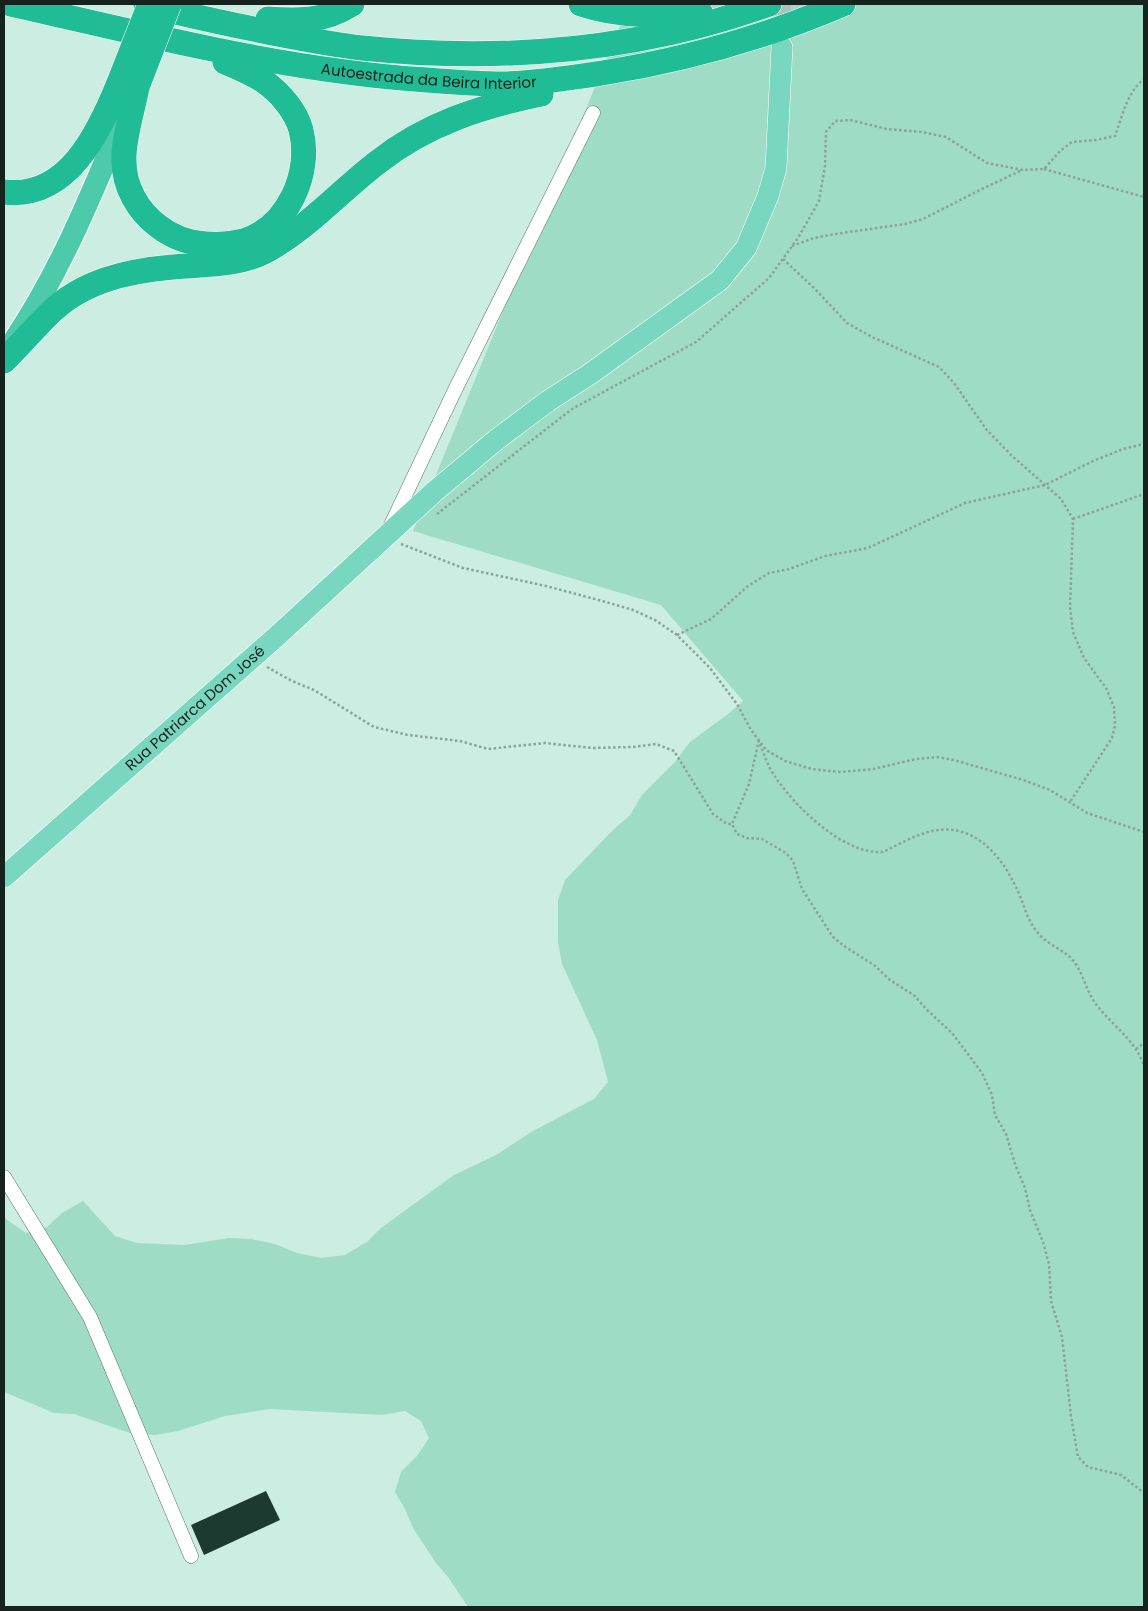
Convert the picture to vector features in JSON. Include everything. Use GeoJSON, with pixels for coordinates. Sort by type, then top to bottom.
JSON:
{"type":"FeatureCollection","features":[{"type":"Feature","properties":{"kind":"highway","name":"Autoestrada da Beira Interior"},"geometry":{"type":"LineString","coordinates":[[11,4],[250,57],[328,70],[400,79],[504,84],[566,79],[646,66],[761,36],[843,4]]}},
{"type":"Feature","properties":{"kind":"highway","name":"Autoestrada da Beira Interior"},"geometry":{"type":"LineString","coordinates":[[140,4],[212,21],[360,48],[475,54],[524,53],[624,42],[720,20],[765,5]]}},
{"type":"Feature","properties":{"kind":"highway"},"geometry":{"type":"LineString","coordinates":[[4,359],[68,247],[86,208],[128,85],[150,4]]}},
{"type":"Feature","properties":{"kind":"highway"},"geometry":{"type":"LineString","coordinates":[[4,192],[28,192],[43,187],[71,168],[128,85],[170,4]]}},
{"type":"Feature","properties":{"kind":"highway"},"geometry":{"type":"LineString","coordinates":[[212,21],[250,17],[304,21],[322,18],[339,12],[352,4]]}},
{"type":"Feature","properties":{"kind":"highway"},"geometry":{"type":"LineString","coordinates":[[581,4],[628,14],[660,15],[765,5]]}},
{"type":"Feature","properties":{"kind":"highway"},"geometry":{"type":"LineString","coordinates":[[4,21],[93,22]]}},
{"type":"Feature","properties":{"kind":"highway"},"geometry":{"type":"LineString","coordinates":[[128,85],[124,161],[126,178],[134,199],[148,219],[169,234],[192,243],[218,245],[244,241],[262,231],[278,218],[290,202],[299,184],[302,166],[304,147],[300,128],[293,112],[266,83],[250,72],[176,41]]}},
{"type":"Feature","properties":{"kind":"highway"},"geometry":{"type":"LineString","coordinates":[[4,359],[49,314],[85,287],[143,270],[227,262],[246,259],[264,252],[299,230],[378,161],[400,146],[447,121],[511,100],[618,81],[646,66]]}},
{"type":"Feature","properties":{"kind":"highway"},"geometry":{"type":"LineString","coordinates":[[4,335],[31,289],[71,210],[98,146],[105,118]]}},
{"type":"Feature","properties":{"kind":"main road","name":"Rua Patriarca Dom José"},"geometry":{"type":"LineString","coordinates":[[4,877],[386,538],[436,491],[496,440],[548,401],[590,374],[720,280],[746,248],[758,223],[776,168],[782,47]]}},
{"type":"Feature","properties":{"kind":"street"},"geometry":{"type":"LineString","coordinates":[[386,538],[454,392],[593,113]]}},
{"type":"Feature","properties":{"kind":"street"},"geometry":{"type":"LineString","coordinates":[[4,1177],[90,1317],[191,1556]]}},
{"type":"Feature","properties":{"kind":"path"},"geometry":{"type":"LineString","coordinates":[[1044,169],[1060,151],[1072,142],[1114,136],[1126,104],[1136,85],[1144,79]]}},
{"type":"Feature","properties":{"kind":"path"},"geometry":{"type":"LineString","coordinates":[[437,514],[572,409],[696,342],[769,278],[792,246],[819,201],[825,166],[826,132],[835,121],[850,120],[887,130],[922,132],[946,137],[987,163],[1023,170],[1044,169],[1144,197]]}},
{"type":"Feature","properties":{"kind":"path"},"geometry":{"type":"LineString","coordinates":[[792,246],[814,238],[905,224],[923,219],[1023,170]]}},
{"type":"Feature","properties":{"kind":"path"},"geometry":{"type":"LineString","coordinates":[[783,259],[847,323],[872,337],[939,367],[954,383],[986,429],[1011,455],[1061,499],[1073,519],[1070,607],[1074,632],[1084,658],[1108,694],[1114,707],[1115,726],[1112,738],[1070,802]]}},
{"type":"Feature","properties":{"kind":"path"},"geometry":{"type":"LineString","coordinates":[[678,635],[711,619],[748,586],[770,573],[825,556],[868,548],[965,503],[1045,485],[1093,460],[1123,449],[1144,444]]}},
{"type":"Feature","properties":{"kind":"path"},"geometry":{"type":"LineString","coordinates":[[1073,519],[1144,494]]}},
{"type":"Feature","properties":{"kind":"path"},"geometry":{"type":"LineString","coordinates":[[408,538],[400,543],[463,568],[538,584],[606,602],[633,610],[655,620],[678,635],[710,668],[766,750],[785,761],[812,769],[841,772],[873,769],[916,759],[937,757],[954,760],[1050,790],[1086,813],[1144,832]]}},
{"type":"Feature","properties":{"kind":"path"},"geometry":{"type":"LineString","coordinates":[[253,656],[270,670],[314,690],[374,727],[460,741],[488,749],[545,743],[592,748],[633,748],[656,744],[674,751],[713,814],[727,824],[732,824]]}},
{"type":"Feature","properties":{"kind":"path"},"geometry":{"type":"LineString","coordinates":[[759,740],[749,784],[732,824],[737,834],[746,838],[762,839],[786,853],[793,861],[802,889],[833,937],[874,966],[890,980],[915,996],[952,1033],[982,1074],[992,1095],[995,1114],[1006,1134],[1015,1164],[1026,1188],[1030,1210],[1047,1257],[1051,1301],[1062,1337],[1071,1416],[1078,1457],[1088,1466],[1121,1476],[1144,1493]]}},
{"type":"Feature","properties":{"kind":"path"},"geometry":{"type":"LineString","coordinates":[[759,740],[775,777],[815,821],[839,839],[875,853],[884,852],[930,831],[945,828],[977,838],[990,849],[1007,870],[1027,918],[1040,935],[1056,949],[1072,958],[1094,1002],[1136,1048],[1144,1065]]}},
{"type":"Feature","properties":{"kind":"path"},"geometry":{"type":"LineString","coordinates":[[1136,1048],[1144,1043]]}},
{"type":"Feature","properties":{"kind":"green space"},"geometry":{"type":"Polygon","coordinates":[[[629,4],[1144,4],[1144,1607],[468,1607],[413,1528],[395,1492],[401,1472],[417,1456],[429,1438],[421,1421],[405,1411],[382,1415],[270,1409],[225,1416],[178,1431],[155,1435],[133,1434],[74,1414],[54,1413],[4,1392],[4,1216],[26,1233],[47,1227],[62,1213],[83,1201],[115,1236],[137,1243],[184,1245],[229,1238],[251,1239],[321,1258],[345,1255],[367,1242],[381,1228],[454,1175],[496,1155],[533,1131],[594,1099],[608,1082],[597,1040],[562,964],[558,943],[558,900],[565,880],[630,815],[642,795],[675,762],[690,742],[743,701],[661,605],[413,531],[629,4]]]}},
{"type":"Feature","properties":{"kind":"building"},"geometry":{"type":"Polygon","coordinates":[[[266,1491],[280,1520],[204,1555],[191,1525],[266,1491]]]}},
{"type":"Feature","properties":{"kind":"tunnel"},"geometry":{"type":"LineString","coordinates":[[780,4],[782,44]]}}]}
